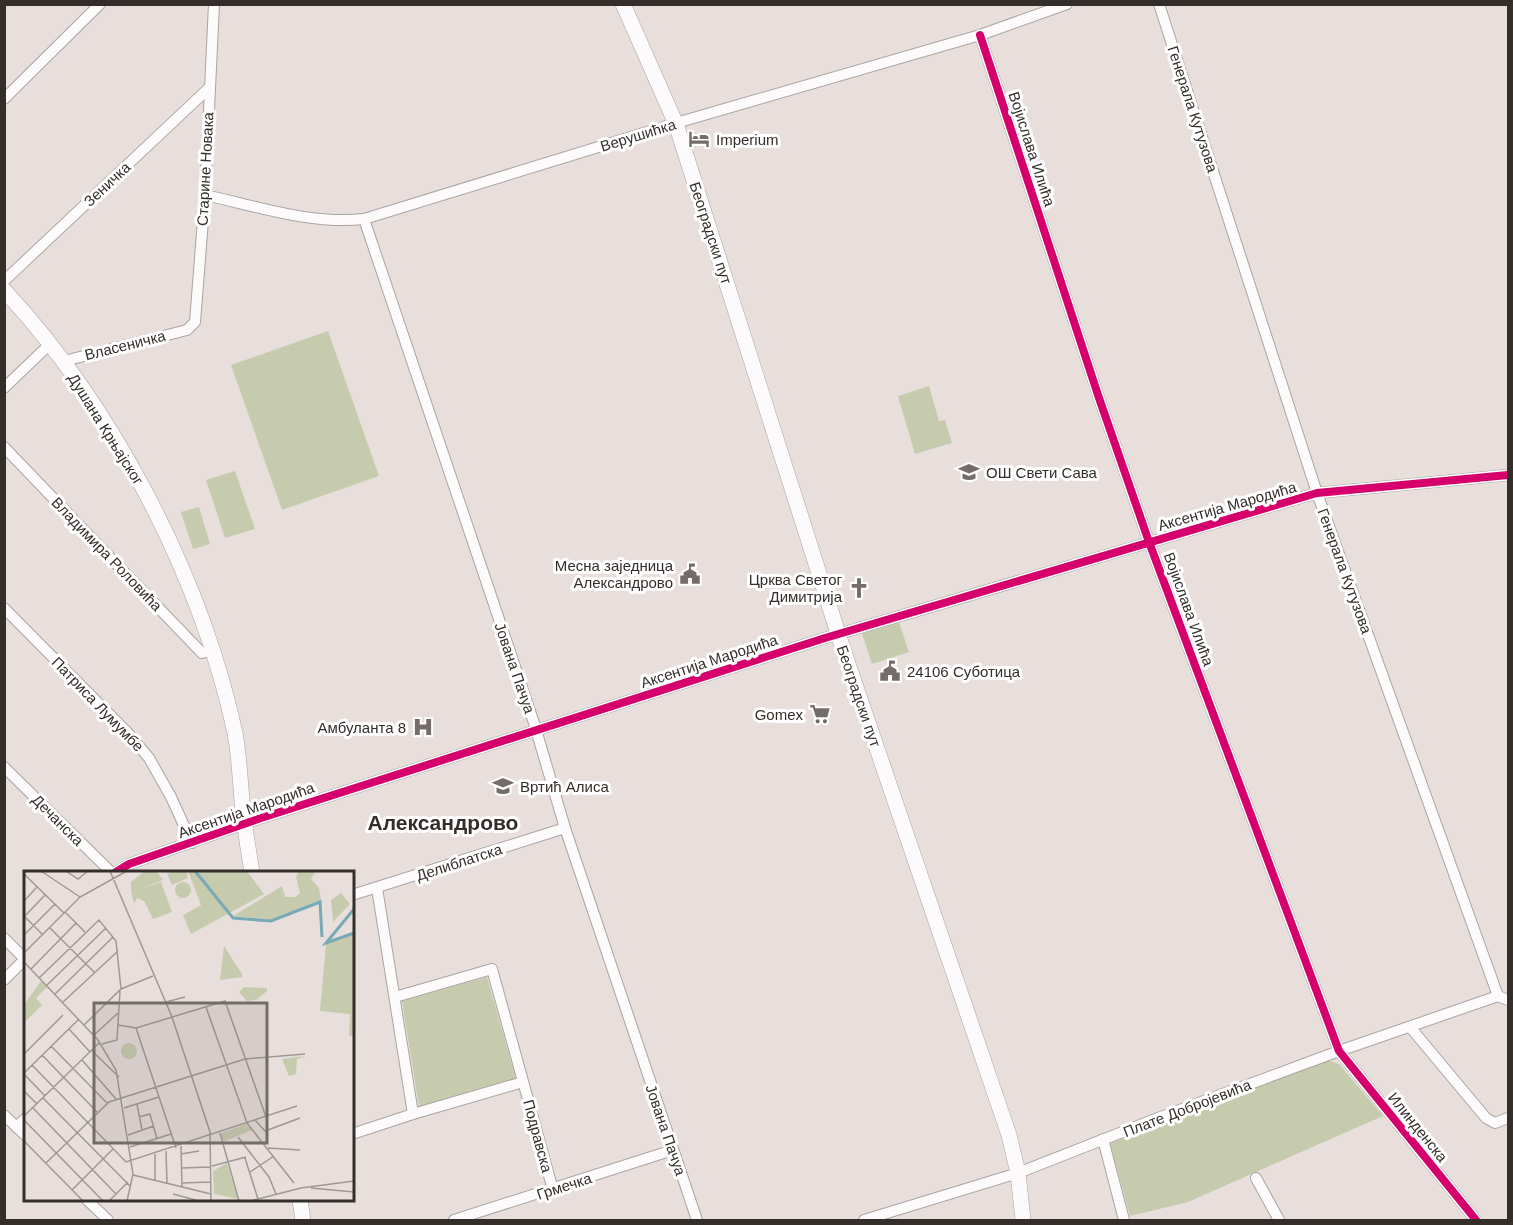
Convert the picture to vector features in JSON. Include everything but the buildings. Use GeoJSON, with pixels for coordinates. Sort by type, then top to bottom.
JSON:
{"type":"FeatureCollection","features":[{"type":"Feature","properties":{"kind":"main road","name":"Београдски пут"},"geometry":{"type":"LineString","coordinates":[[622,4],[676,124],[838,634],[1009,1135],[1018,1173],[1023,1221]]}},
{"type":"Feature","properties":{"kind":"main road","name":"Душана Крњајског"},"geometry":{"type":"LineString","coordinates":[[4,290],[51,343],[129,460],[190,587],[213,650]]}},
{"type":"Feature","properties":{"kind":"main road"},"geometry":{"type":"LineString","coordinates":[[213,650],[235,732],[244,824],[252,871]]}},
{"type":"Feature","properties":{"kind":"main road"},"geometry":{"type":"LineString","coordinates":[[300,1201],[303,1221]]}},
{"type":"Feature","properties":{"kind":"street"},"geometry":{"type":"LineString","coordinates":[[4,99],[100,4]]}},
{"type":"Feature","properties":{"kind":"street","name":"Старине Новака"},"geometry":{"type":"LineString","coordinates":[[187,330],[196,320],[205,195],[214,4]]}},
{"type":"Feature","properties":{"kind":"street","name":"Верушићка"},"geometry":{"type":"LineString","coordinates":[[205,195],[320,220],[343,222],[364,219],[980,35],[1066,4]]}},
{"type":"Feature","properties":{"kind":"street","name":"Генерала Кутузова"},"geometry":{"type":"LineString","coordinates":[[1159,4],[1317,493],[1503,998]]}},
{"type":"Feature","properties":{"kind":"street","name":"Војислава Илића"},"geometry":{"type":"LineString","coordinates":[[980,35],[1095,386],[1149,542],[1339,1051]]}},
{"type":"Feature","properties":{"kind":"street","name":"Зеничка"},"geometry":{"type":"LineString","coordinates":[[4,281],[210,87]]}},
{"type":"Feature","properties":{"kind":"street","name":"Јована Пачуа"},"geometry":{"type":"LineString","coordinates":[[364,219],[536,730],[565,828],[697,1221]]}},
{"type":"Feature","properties":{"kind":"street","name":"Власеничка"},"geometry":{"type":"LineString","coordinates":[[64,361],[187,330]]}},
{"type":"Feature","properties":{"kind":"street"},"geometry":{"type":"LineString","coordinates":[[4,388],[51,343]]}},
{"type":"Feature","properties":{"kind":"street","name":"Владимира Роловића"},"geometry":{"type":"LineString","coordinates":[[4,447],[202,653],[213,650]]}},
{"type":"Feature","properties":{"kind":"street","name":"Аксентија Мародића"},"geometry":{"type":"LineString","coordinates":[[117,871],[129,864],[244,824],[838,634],[1317,493],[1509,475]]}},
{"type":"Feature","properties":{"kind":"street","name":"Патриса Лумумбе"},"geometry":{"type":"LineString","coordinates":[[4,608],[127,732],[149,758],[171,797],[192,843]]}},
{"type":"Feature","properties":{"kind":"street","name":"Дечанска"},"geometry":{"type":"LineString","coordinates":[[4,767],[111,871]]}},
{"type":"Feature","properties":{"kind":"street","name":"Делиблатска"},"geometry":{"type":"LineString","coordinates":[[354,895],[565,828]]}},
{"type":"Feature","properties":{"kind":"street"},"geometry":{"type":"LineString","coordinates":[[377,888],[413,1114]]}},
{"type":"Feature","properties":{"kind":"street"},"geometry":{"type":"LineString","coordinates":[[4,938],[24,958]]}},
{"type":"Feature","properties":{"kind":"street"},"geometry":{"type":"LineString","coordinates":[[4,980],[24,960]]}},
{"type":"Feature","properties":{"kind":"street","name":"Подравска"},"geometry":{"type":"LineString","coordinates":[[395,997],[492,969],[553,1190]]}},
{"type":"Feature","properties":{"kind":"street","name":"Плате Добројевића"},"geometry":{"type":"LineString","coordinates":[[864,1221],[1018,1173],[1339,1051],[1503,998]]}},
{"type":"Feature","properties":{"kind":"street"},"geometry":{"type":"LineString","coordinates":[[1410,1027],[1485,1118],[1495,1123],[1509,1118]]}},
{"type":"Feature","properties":{"kind":"street","name":"Илинденска"},"geometry":{"type":"LineString","coordinates":[[1339,1051],[1476,1221]]}},
{"type":"Feature","properties":{"kind":"street"},"geometry":{"type":"LineString","coordinates":[[354,1133],[523,1082]]}},
{"type":"Feature","properties":{"kind":"street"},"geometry":{"type":"LineString","coordinates":[[4,1115],[24,1134]]}},
{"type":"Feature","properties":{"kind":"street"},"geometry":{"type":"LineString","coordinates":[[16,1127],[24,1120]]}},
{"type":"Feature","properties":{"kind":"street"},"geometry":{"type":"LineString","coordinates":[[1103,1139],[1124,1221]]}},
{"type":"Feature","properties":{"kind":"street","name":"Грмечка"},"geometry":{"type":"LineString","coordinates":[[454,1221],[673,1150]]}},
{"type":"Feature","properties":{"kind":"street"},"geometry":{"type":"LineString","coordinates":[[1256,1178],[1279,1221]]}},
{"type":"Feature","properties":{"kind":"street"},"geometry":{"type":"LineString","coordinates":[[88,1201],[108,1221]]}},
{"type":"Feature","properties":{"kind":"green space"},"geometry":{"type":"Polygon","coordinates":[[[328,331],[379,476],[282,510],[231,365],[328,331]]]}},
{"type":"Feature","properties":{"kind":"green space"},"geometry":{"type":"Polygon","coordinates":[[[929,386],[939,421],[945,420],[952,443],[915,454],[898,396],[929,386]]]}},
{"type":"Feature","properties":{"kind":"green space"},"geometry":{"type":"Polygon","coordinates":[[[235,471],[255,529],[225,538],[206,480],[235,471]]]}},
{"type":"Feature","properties":{"kind":"green space"},"geometry":{"type":"Polygon","coordinates":[[[199,507],[210,544],[193,549],[181,512],[199,507]]]}},
{"type":"Feature","properties":{"kind":"green space"},"geometry":{"type":"Polygon","coordinates":[[[898,619],[909,652],[872,664],[861,630],[898,619]]]}},
{"type":"Feature","properties":{"kind":"green space"},"geometry":{"type":"Polygon","coordinates":[[[487,977],[516,1079],[419,1107],[402,1001],[487,977]]]}},
{"type":"Feature","properties":{"kind":"green space"},"geometry":{"type":"Polygon","coordinates":[[[1327,1060],[1339,1064],[1383,1116],[1188,1202],[1130,1216],[1110,1143],[1327,1060]]]}},
{"type":"Feature","properties":{"kind":"cycle path"},"geometry":{"type":"LineString","coordinates":[[980,35],[1099,398],[1149,542],[1339,1051],[1476,1220]]}},
{"type":"Feature","properties":{"kind":"cycle path"},"geometry":{"type":"LineString","coordinates":[[118,871],[129,864],[258,819],[825,638],[1317,493],[1508,475]]}},
{"type":"Feature","properties":{"kind":"place","name":"Imperium"},"geometry":{"type":"Point","coordinates":[699,139]}},
{"type":"Feature","properties":{"kind":"place","name":"ОШ Свети Сава"},"geometry":{"type":"Point","coordinates":[969,472]}},
{"type":"Feature","properties":{"kind":"place","name":"Месна заједница Александрово"},"geometry":{"type":"Point","coordinates":[690,574]}},
{"type":"Feature","properties":{"kind":"place","name":"Црква Светог Димитрија"},"geometry":{"type":"Point","coordinates":[859,588]}},
{"type":"Feature","properties":{"kind":"place","name":"24106 Суботица"},"geometry":{"type":"Point","coordinates":[890,671]}},
{"type":"Feature","properties":{"kind":"place","name":"Gomex"},"geometry":{"type":"Point","coordinates":[820,714]}},
{"type":"Feature","properties":{"kind":"place","name":"Амбуланта 8"},"geometry":{"type":"Point","coordinates":[423,727]}},
{"type":"Feature","properties":{"kind":"place","name":"Вртић Алиса"},"geometry":{"type":"Point","coordinates":[503,786]}},
{"type":"Feature","properties":{"kind":"district","name":"Александрово"},"geometry":{"type":"Point","coordinates":[443,822]}}]}
